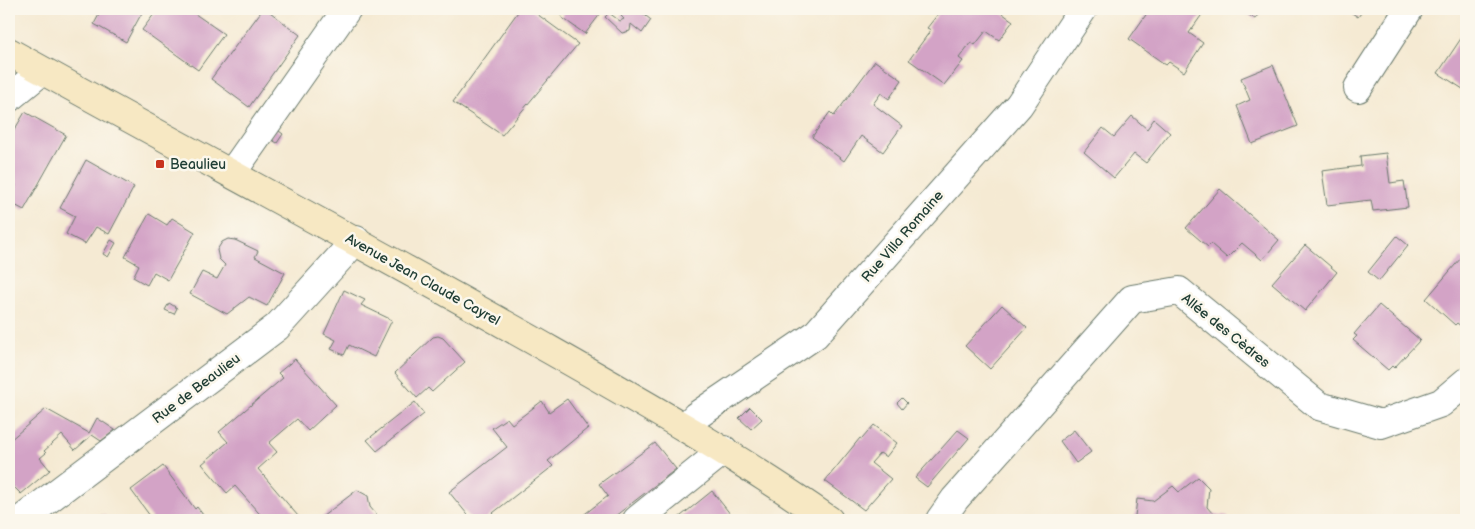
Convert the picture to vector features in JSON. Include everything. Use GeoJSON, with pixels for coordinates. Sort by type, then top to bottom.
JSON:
{"type":"FeatureCollection","features":[{"type":"Feature","properties":{"kind":"main road","name":"Avenue Jean Claude Cayrel"},"geometry":{"type":"LineString","coordinates":[[9,52],[356,240],[685,427],[724,450],[829,520]]}},
{"type":"Feature","properties":{"kind":"street"},"geometry":{"type":"LineString","coordinates":[[232,173],[347,9]]}},
{"type":"Feature","properties":{"kind":"street","name":"Rue Villa Romaine"},"geometry":{"type":"LineString","coordinates":[[685,427],[696,416],[815,335],[1019,105],[1083,9]]}},
{"type":"Feature","properties":{"kind":"street"},"geometry":{"type":"LineString","coordinates":[[1358,88],[1409,9]]}},
{"type":"Feature","properties":{"kind":"street"},"geometry":{"type":"LineString","coordinates":[[9,98],[42,71]]}},
{"type":"Feature","properties":{"kind":"street","name":"Rue de Beaulieu"},"geometry":{"type":"LineString","coordinates":[[21,520],[277,327],[356,240]]}},
{"type":"Feature","properties":{"kind":"street","name":"Allée des Cèdres"},"geometry":{"type":"LineString","coordinates":[[940,520],[955,498],[1132,299],[1179,291],[1318,406],[1381,424],[1441,403],[1466,382]]}},
{"type":"Feature","properties":{"kind":"street"},"geometry":{"type":"LineString","coordinates":[[637,520],[724,450]]}},
{"type":"Feature","properties":{"kind":"building"},"geometry":{"type":"Polygon","coordinates":[[[102,9],[144,9],[126,42],[94,24],[102,9]]]}},
{"type":"Feature","properties":{"kind":"building"},"geometry":{"type":"Polygon","coordinates":[[[158,9],[188,9],[224,34],[198,70],[142,30],[158,9]]]}},
{"type":"Feature","properties":{"kind":"building"},"geometry":{"type":"Polygon","coordinates":[[[263,9],[266,9],[300,35],[249,107],[211,79],[263,9]]]}},
{"type":"Feature","properties":{"kind":"building"},"geometry":{"type":"Polygon","coordinates":[[[520,9],[530,9],[578,44],[502,135],[453,102],[520,9]]]}},
{"type":"Feature","properties":{"kind":"building"},"geometry":{"type":"Polygon","coordinates":[[[567,9],[604,9],[585,34],[561,17],[567,9]]]}},
{"type":"Feature","properties":{"kind":"building"},"geometry":{"type":"Polygon","coordinates":[[[627,9],[642,9],[640,11],[651,20],[642,33],[631,24],[630,31],[622,33],[605,17],[609,13],[620,21],[624,19],[621,16],[627,9]]]}},
{"type":"Feature","properties":{"kind":"building"},"geometry":{"type":"Polygon","coordinates":[[[942,9],[996,9],[1013,21],[999,40],[986,31],[975,45],[971,42],[959,58],[963,61],[944,85],[909,60],[931,30],[927,28],[942,9]]]}},
{"type":"Feature","properties":{"kind":"building"},"geometry":{"type":"Polygon","coordinates":[[[1150,9],[1197,9],[1203,13],[1189,33],[1203,43],[1184,72],[1169,62],[1166,65],[1129,39],[1150,9]]]}},
{"type":"Feature","properties":{"kind":"building"},"geometry":{"type":"Polygon","coordinates":[[[1240,9],[1262,9],[1255,19],[1240,9]]]}},
{"type":"Feature","properties":{"kind":"building"},"geometry":{"type":"Polygon","coordinates":[[[1346,9],[1364,9],[1358,17],[1346,9]]]}},
{"type":"Feature","properties":{"kind":"building"},"geometry":{"type":"Polygon","coordinates":[[[1466,31],[1466,91],[1438,73],[1466,31]]]}},
{"type":"Feature","properties":{"kind":"building"},"geometry":{"type":"Polygon","coordinates":[[[875,61],[902,80],[889,99],[881,93],[873,104],[902,126],[883,152],[861,136],[844,161],[812,137],[830,112],[834,116],[875,61]]]}},
{"type":"Feature","properties":{"kind":"building"},"geometry":{"type":"Polygon","coordinates":[[[1273,65],[1298,126],[1252,144],[1237,106],[1250,100],[1241,78],[1273,65]]]}},
{"type":"Feature","properties":{"kind":"building"},"geometry":{"type":"Polygon","coordinates":[[[25,112],[66,135],[24,210],[9,202],[16,185],[9,181],[9,139],[25,112]]]}},
{"type":"Feature","properties":{"kind":"building"},"geometry":{"type":"Polygon","coordinates":[[[1132,116],[1147,129],[1154,119],[1170,133],[1146,163],[1134,154],[1114,178],[1084,152],[1103,128],[1114,137],[1132,116]]]}},
{"type":"Feature","properties":{"kind":"building"},"geometry":{"type":"Polygon","coordinates":[[[275,128],[283,134],[277,143],[269,138],[275,128]]]}},
{"type":"Feature","properties":{"kind":"building"},"geometry":{"type":"Polygon","coordinates":[[[1386,153],[1390,183],[1404,181],[1408,207],[1373,211],[1371,200],[1327,205],[1322,171],[1361,166],[1360,156],[1386,153]]]}},
{"type":"Feature","properties":{"kind":"building"},"geometry":{"type":"Polygon","coordinates":[[[86,160],[134,187],[109,234],[96,227],[85,244],[66,234],[75,216],[60,208],[86,160]]]}},
{"type":"Feature","properties":{"kind":"building"},"geometry":{"type":"Polygon","coordinates":[[[1220,189],[1279,240],[1262,260],[1242,243],[1227,258],[1211,244],[1208,247],[1186,228],[1220,189]]]}},
{"type":"Feature","properties":{"kind":"building"},"geometry":{"type":"Polygon","coordinates":[[[149,214],[167,225],[172,218],[195,232],[168,280],[154,272],[147,285],[133,277],[139,265],[125,257],[149,214]]]}},
{"type":"Feature","properties":{"kind":"building"},"geometry":{"type":"Polygon","coordinates":[[[1397,236],[1408,245],[1379,281],[1368,272],[1397,236]]]}},
{"type":"Feature","properties":{"kind":"building"},"geometry":{"type":"Polygon","coordinates":[[[228,239],[235,240],[258,251],[255,257],[285,273],[267,306],[249,297],[227,314],[190,294],[202,272],[217,279],[225,265],[219,259],[217,250],[222,242],[228,239]]]}},
{"type":"Feature","properties":{"kind":"building"},"geometry":{"type":"Polygon","coordinates":[[[111,240],[116,243],[108,257],[103,254],[111,240]]]}},
{"type":"Feature","properties":{"kind":"building"},"geometry":{"type":"Polygon","coordinates":[[[1305,245],[1337,272],[1305,311],[1272,283],[1305,245]]]}},
{"type":"Feature","properties":{"kind":"building"},"geometry":{"type":"Polygon","coordinates":[[[1461,258],[1466,263],[1466,323],[1462,327],[1457,323],[1455,325],[1426,299],[1461,258]]]}},
{"type":"Feature","properties":{"kind":"building"},"geometry":{"type":"Polygon","coordinates":[[[344,290],[365,300],[361,305],[392,320],[374,357],[349,345],[344,355],[331,349],[336,340],[324,334],[344,290]]]}},
{"type":"Feature","properties":{"kind":"building"},"geometry":{"type":"Polygon","coordinates":[[[169,303],[177,308],[174,314],[165,310],[169,303]]]}},
{"type":"Feature","properties":{"kind":"building"},"geometry":{"type":"Polygon","coordinates":[[[1002,305],[1027,328],[990,369],[965,346],[1002,305]]]}},
{"type":"Feature","properties":{"kind":"building"},"geometry":{"type":"Polygon","coordinates":[[[1379,305],[1420,340],[1394,368],[1392,366],[1388,370],[1353,340],[1357,336],[1354,334],[1379,305]]]}},
{"type":"Feature","properties":{"kind":"building"},"geometry":{"type":"Polygon","coordinates":[[[433,337],[443,338],[465,362],[432,392],[428,388],[417,398],[395,373],[433,337]]]}},
{"type":"Feature","properties":{"kind":"building"},"geometry":{"type":"Polygon","coordinates":[[[295,359],[336,405],[308,431],[297,419],[269,443],[277,452],[258,469],[298,516],[293,520],[265,520],[235,486],[227,493],[202,464],[228,442],[219,432],[283,378],[278,373],[295,359]]]}},
{"type":"Feature","properties":{"kind":"building"},"geometry":{"type":"Polygon","coordinates":[[[902,398],[907,403],[902,409],[897,403],[902,398]]]}},
{"type":"Feature","properties":{"kind":"building"},"geometry":{"type":"Polygon","coordinates":[[[567,399],[588,428],[548,461],[553,466],[484,520],[472,520],[449,492],[507,447],[492,428],[507,418],[512,424],[542,401],[549,412],[567,399]]]}},
{"type":"Feature","properties":{"kind":"building"},"geometry":{"type":"Polygon","coordinates":[[[415,402],[424,414],[377,451],[367,440],[415,402]]]}},
{"type":"Feature","properties":{"kind":"building"},"geometry":{"type":"Polygon","coordinates":[[[750,407],[762,419],[751,429],[739,418],[750,407]]]}},
{"type":"Feature","properties":{"kind":"building"},"geometry":{"type":"Polygon","coordinates":[[[46,409],[89,433],[97,418],[115,430],[101,441],[92,435],[75,450],[62,435],[44,451],[46,453],[40,458],[50,470],[21,494],[9,482],[9,441],[46,409]]]}},
{"type":"Feature","properties":{"kind":"building"},"geometry":{"type":"Polygon","coordinates":[[[874,425],[897,443],[886,457],[880,453],[871,463],[891,479],[864,510],[825,481],[860,438],[862,439],[874,425]]]}},
{"type":"Feature","properties":{"kind":"building"},"geometry":{"type":"Polygon","coordinates":[[[958,430],[969,438],[927,487],[915,478],[958,430]]]}},
{"type":"Feature","properties":{"kind":"building"},"geometry":{"type":"Polygon","coordinates":[[[1074,430],[1091,452],[1076,463],[1060,441],[1074,430]]]}},
{"type":"Feature","properties":{"kind":"building"},"geometry":{"type":"Polygon","coordinates":[[[655,443],[676,469],[610,520],[577,520],[608,496],[599,484],[655,443]]]}},
{"type":"Feature","properties":{"kind":"building"},"geometry":{"type":"Polygon","coordinates":[[[163,466],[195,509],[197,507],[207,520],[153,520],[131,490],[163,466]]]}},
{"type":"Feature","properties":{"kind":"building"},"geometry":{"type":"Polygon","coordinates":[[[1198,477],[1209,488],[1207,507],[1213,514],[1228,516],[1227,520],[1130,520],[1135,516],[1137,499],[1153,501],[1173,486],[1179,492],[1198,477]]]}},
{"type":"Feature","properties":{"kind":"building"},"geometry":{"type":"Polygon","coordinates":[[[357,490],[368,496],[370,507],[380,519],[318,520],[357,490]]]}},
{"type":"Feature","properties":{"kind":"building"},"geometry":{"type":"Polygon","coordinates":[[[712,491],[735,520],[676,520],[712,491]]]}},
{"type":"Feature","properties":{"kind":"building"},"geometry":{"type":"Polygon","coordinates":[[[104,514],[108,520],[95,520],[104,514]]]}},
{"type":"Feature","properties":{"kind":"place","name":"Beaulieu"},"geometry":{"type":"Point","coordinates":[160,164]}}]}
